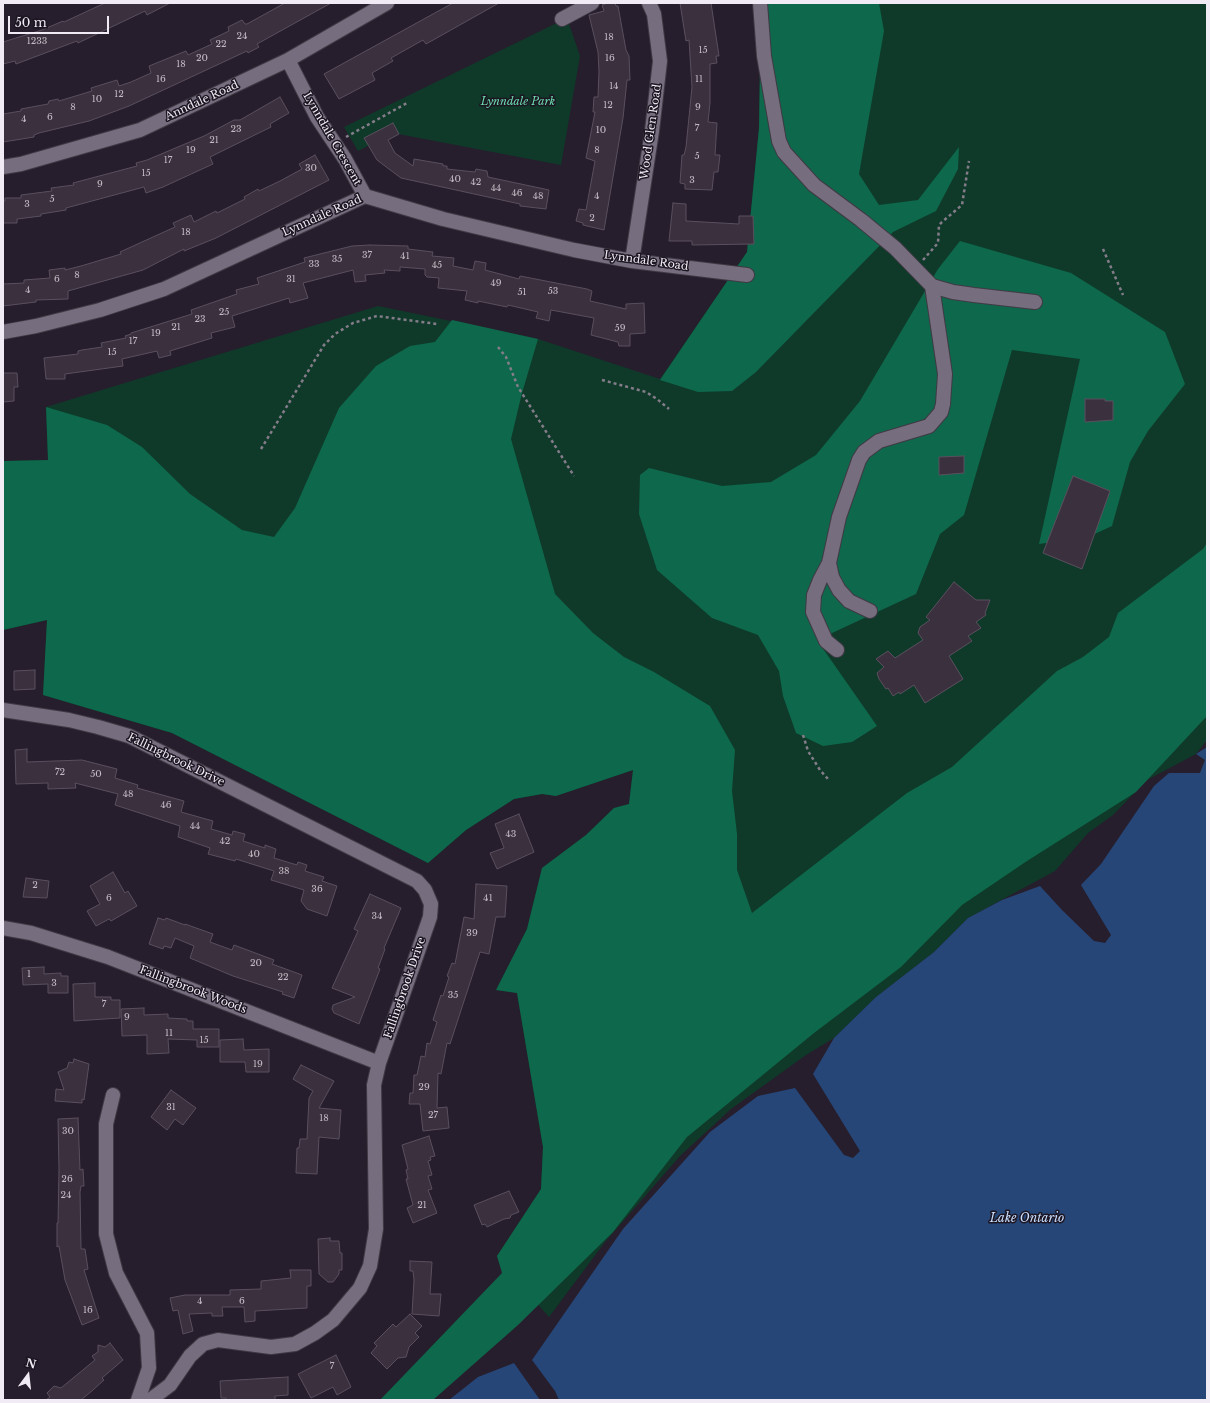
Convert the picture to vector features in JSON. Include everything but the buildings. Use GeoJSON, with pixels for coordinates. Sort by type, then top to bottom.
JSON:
{"type":"FeatureCollection","features":[{"type":"Feature","properties":{"kind":"street","name":"Anndale Road"},"geometry":{"type":"LineString","coordinates":[[3,167],[21,164],[140,130],[288,60],[387,3]]}},
{"type":"Feature","properties":{"kind":"street"},"geometry":{"type":"LineString","coordinates":[[562,19],[592,3]]}},
{"type":"Feature","properties":{"kind":"street","name":"Wood Glen Road"},"geometry":{"type":"LineString","coordinates":[[632,261],[652,131],[660,61],[654,14],[649,3]]}},
{"type":"Feature","properties":{"kind":"street"},"geometry":{"type":"LineString","coordinates":[[760,3],[764,56],[779,141],[784,152],[814,185],[861,220],[915,268],[932,286],[967,294],[1035,302]]}},
{"type":"Feature","properties":{"kind":"street","name":"Lynndale Crescent"},"geometry":{"type":"LineString","coordinates":[[288,60],[317,117],[365,196]]}},
{"type":"Feature","properties":{"kind":"street","name":"Lynndale Road"},"geometry":{"type":"LineString","coordinates":[[3,332],[36,326],[100,310],[164,289],[365,196],[442,219],[574,250],[632,261],[747,275]]}},
{"type":"Feature","properties":{"kind":"street"},"geometry":{"type":"LineString","coordinates":[[837,650],[826,641],[813,612],[814,595],[829,563],[839,517],[859,460],[864,452],[879,441],[929,426],[941,412],[945,374],[932,286]]}},
{"type":"Feature","properties":{"kind":"street"},"geometry":{"type":"LineString","coordinates":[[829,563],[832,577],[839,590],[849,601],[870,611]]}},
{"type":"Feature","properties":{"kind":"street","name":"Fallingbrook Drive"},"geometry":{"type":"LineString","coordinates":[[3,710],[69,720],[129,736],[416,880],[425,890],[430,904],[430,917],[379,1064],[374,1085],[376,1229],[370,1266],[360,1288],[333,1320],[296,1344],[271,1347],[218,1340],[203,1344],[190,1356],[170,1385],[150,1400]]}},
{"type":"Feature","properties":{"kind":"street","name":"Fallingbrook Woods"},"geometry":{"type":"LineString","coordinates":[[3,928],[31,933],[108,957],[379,1064]]}},
{"type":"Feature","properties":{"kind":"street"},"geometry":{"type":"LineString","coordinates":[[114,1095],[106,1124],[106,1234],[116,1273],[147,1333],[149,1368],[138,1400]]}},
{"type":"Feature","properties":{"kind":"path"},"geometry":{"type":"LineString","coordinates":[[334,143],[407,103]]}},
{"type":"Feature","properties":{"kind":"path"},"geometry":{"type":"LineString","coordinates":[[915,268],[938,243],[940,226],[942,222],[962,205],[969,162]]}},
{"type":"Feature","properties":{"kind":"path"},"geometry":{"type":"LineString","coordinates":[[1103,249],[1123,295]]}},
{"type":"Feature","properties":{"kind":"path"},"geometry":{"type":"LineString","coordinates":[[261,449],[324,345],[335,334],[353,323],[378,316],[437,324]]}},
{"type":"Feature","properties":{"kind":"path"},"geometry":{"type":"LineString","coordinates":[[498,347],[506,357],[518,387],[574,476]]}},
{"type":"Feature","properties":{"kind":"path"},"geometry":{"type":"LineString","coordinates":[[602,380],[646,392],[658,399],[669,409]]}},
{"type":"Feature","properties":{"kind":"path"},"geometry":{"type":"LineString","coordinates":[[803,735],[808,750],[820,770],[828,779]]}},
{"type":"Feature","properties":{"kind":"green space"},"geometry":{"type":"Polygon","coordinates":[[[761,3],[1207,3],[1207,740],[1196,754],[1147,780],[1113,815],[1088,833],[1055,871],[968,918],[934,952],[876,997],[834,1038],[806,1055],[731,1109],[680,1156],[605,1242],[549,1317],[497,1256],[541,1189],[543,1148],[517,993],[496,990],[527,929],[542,868],[586,835],[614,808],[629,804],[633,770],[556,796],[542,794],[514,799],[466,830],[428,863],[172,733],[43,695],[47,620],[3,630],[3,461],[48,460],[46,407],[378,306],[538,339],[660,379],[747,252],[759,128],[761,3]]]}},
{"type":"Feature","properties":{"kind":"green space"},"geometry":{"type":"Polygon","coordinates":[[[761,3],[879,3],[884,31],[859,174],[879,205],[918,200],[959,147],[958,169],[936,211],[893,232],[756,372],[732,391],[698,392],[660,380],[747,252],[759,128],[761,3]]]}},
{"type":"Feature","properties":{"kind":"green space","name":"Lynndale Park"},"geometry":{"type":"Polygon","coordinates":[[[567,18],[580,56],[561,165],[393,133],[358,151],[344,127],[567,18]]]}},
{"type":"Feature","properties":{"kind":"green space"},"geometry":{"type":"Polygon","coordinates":[[[960,241],[1071,273],[1165,332],[1185,384],[1148,431],[1130,462],[1112,526],[1088,537],[1039,544],[1080,359],[1012,350],[964,515],[940,534],[916,594],[817,640],[877,726],[852,742],[823,746],[796,733],[783,696],[779,671],[758,635],[712,618],[657,570],[639,514],[640,475],[649,468],[722,486],[771,482],[816,455],[860,401],[938,269],[960,241]]]}},
{"type":"Feature","properties":{"kind":"green space"},"geometry":{"type":"Polygon","coordinates":[[[452,320],[538,339],[522,393],[511,439],[555,594],[593,633],[624,657],[654,672],[710,706],[735,750],[732,791],[737,834],[737,870],[752,913],[907,793],[952,767],[1057,671],[1083,657],[1109,637],[1118,613],[1203,549],[1207,543],[1207,716],[1136,792],[1027,861],[962,905],[901,967],[814,1033],[687,1137],[613,1232],[518,1325],[433,1400],[380,1400],[502,1273],[497,1256],[541,1189],[543,1147],[517,993],[496,990],[527,929],[542,868],[586,835],[614,808],[629,804],[633,770],[556,796],[542,794],[514,799],[466,830],[428,863],[172,733],[43,695],[47,620],[3,630],[3,461],[48,460],[46,407],[107,425],[142,447],[190,494],[242,530],[274,537],[295,508],[339,408],[376,366],[410,346],[435,342],[452,320]]]}},
{"type":"Feature","properties":{"kind":"water","name":"Lake Ontario"},"geometry":{"type":"Polygon","coordinates":[[[1207,747],[1207,1400],[559,1400],[555,1391],[532,1360],[623,1229],[710,1132],[758,1096],[795,1088],[844,1155],[853,1158],[860,1151],[813,1074],[834,1038],[876,997],[934,952],[968,918],[1002,900],[1040,886],[1094,941],[1105,943],[1111,935],[1081,885],[1101,864],[1154,786],[1169,773],[1200,773],[1205,760],[1196,754],[1207,747]]]}},
{"type":"Feature","properties":{"kind":"water"},"geometry":{"type":"Polygon","coordinates":[[[514,1363],[540,1400],[449,1400],[478,1377],[514,1363]]]}}]}
